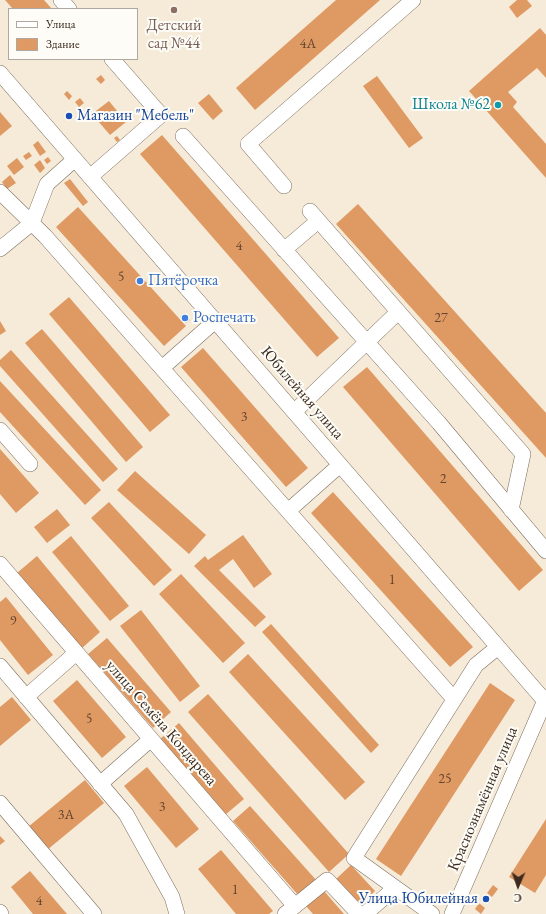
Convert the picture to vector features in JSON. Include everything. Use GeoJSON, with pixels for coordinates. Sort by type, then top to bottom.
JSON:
{"type":"FeatureCollection","features":[{"type":"Feature","properties":{"kind":"street"},"geometry":{"type":"LineString","coordinates":[[61,0],[68,8]]}},
{"type":"Feature","properties":{"kind":"street"},"geometry":{"type":"LineString","coordinates":[[284,186],[248,144],[413,0]]}},
{"type":"Feature","properties":{"kind":"street"},"geometry":{"type":"LineString","coordinates":[[90,177],[161,115],[113,60]]}},
{"type":"Feature","properties":{"kind":"street","name":"Юбилейная улица"},"geometry":{"type":"LineString","coordinates":[[0,73],[545,700]]}},
{"type":"Feature","properties":{"kind":"street"},"geometry":{"type":"LineString","coordinates":[[183,136],[439,423],[546,551]]}},
{"type":"Feature","properties":{"kind":"street"},"geometry":{"type":"LineString","coordinates":[[0,249],[32,223],[47,184],[75,160]]}},
{"type":"Feature","properties":{"kind":"street"},"geometry":{"type":"LineString","coordinates":[[0,192],[50,242],[454,699]]}},
{"type":"Feature","properties":{"kind":"street"},"geometry":{"type":"LineString","coordinates":[[284,250],[314,216],[523,454],[511,510]]}},
{"type":"Feature","properties":{"kind":"street"},"geometry":{"type":"LineString","coordinates":[[294,412],[398,312]]}},
{"type":"Feature","properties":{"kind":"street"},"geometry":{"type":"LineString","coordinates":[[162,368],[215,321]]}},
{"type":"Feature","properties":{"kind":"street"},"geometry":{"type":"LineString","coordinates":[[0,430],[30,464]]}},
{"type":"Feature","properties":{"kind":"street"},"geometry":{"type":"LineString","coordinates":[[288,511],[340,465]]}},
{"type":"Feature","properties":{"kind":"street","name":"улица Семёна Кондарева"},"geometry":{"type":"LineString","coordinates":[[2,572],[76,653],[151,739],[290,910],[327,880],[359,914]]}},
{"type":"Feature","properties":{"kind":"street"},"geometry":{"type":"LineString","coordinates":[[432,914],[354,858],[476,665],[498,647]]}},
{"type":"Feature","properties":{"kind":"street"},"geometry":{"type":"LineString","coordinates":[[26,697],[76,653]]}},
{"type":"Feature","properties":{"kind":"street"},"geometry":{"type":"LineString","coordinates":[[0,666],[126,814],[172,897],[177,914]]}},
{"type":"Feature","properties":{"kind":"street","name":"Краснознамённая улица"},"geometry":{"type":"LineString","coordinates":[[452,914],[545,700]]}},
{"type":"Feature","properties":{"kind":"street"},"geometry":{"type":"LineString","coordinates":[[100,784],[151,739]]}},
{"type":"Feature","properties":{"kind":"street"},"geometry":{"type":"LineString","coordinates":[[0,803],[94,914]]}},
{"type":"Feature","properties":{"kind":"street"},"geometry":{"type":"LineString","coordinates":[[365,914],[395,888]]}},
{"type":"Feature","properties":{"kind":"building"},"geometry":{"type":"Polygon","coordinates":[[[5,0],[44,0],[51,8],[12,8],[5,0]]]}},
{"type":"Feature","properties":{"kind":"building"},"geometry":{"type":"Polygon","coordinates":[[[336,0],[380,0],[255,110],[236,88],[336,0]]]}},
{"type":"Feature","properties":{"kind":"building"},"geometry":{"type":"Polygon","coordinates":[[[517,0],[527,0],[532,6],[517,18],[509,7],[517,0]]]}},
{"type":"Feature","properties":{"kind":"building","name":"Школа №62"},"geometry":{"type":"Polygon","coordinates":[[[540,28],[546,35],[546,78],[537,68],[508,92],[517,102],[513,107],[546,144],[546,178],[469,91],[540,28]]]}},
{"type":"Feature","properties":{"kind":"building"},"geometry":{"type":"Polygon","coordinates":[[[101,75],[105,80],[101,84],[96,79],[101,75]]]}},
{"type":"Feature","properties":{"kind":"building"},"geometry":{"type":"Polygon","coordinates":[[[377,76],[423,138],[409,148],[363,86],[377,76]]]}},
{"type":"Feature","properties":{"kind":"building"},"geometry":{"type":"Polygon","coordinates":[[[67,91],[72,96],[69,100],[64,94],[67,91]]]}},
{"type":"Feature","properties":{"kind":"building"},"geometry":{"type":"Polygon","coordinates":[[[209,94],[223,111],[213,120],[198,103],[209,94]]]}},
{"type":"Feature","properties":{"kind":"building"},"geometry":{"type":"Polygon","coordinates":[[[80,98],[84,103],[79,107],[75,102],[80,98]]]}},
{"type":"Feature","properties":{"kind":"building"},"geometry":{"type":"Polygon","coordinates":[[[109,101],[126,122],[110,135],[92,114],[109,101]]]}},
{"type":"Feature","properties":{"kind":"building"},"geometry":{"type":"Polygon","coordinates":[[[0,112],[12,126],[0,136],[0,112]]]}},
{"type":"Feature","properties":{"kind":"building"},"geometry":{"type":"Polygon","coordinates":[[[162,135],[339,338],[317,357],[140,154],[162,135]]]}},
{"type":"Feature","properties":{"kind":"building"},"geometry":{"type":"Polygon","coordinates":[[[117,136],[120,140],[117,142],[114,138],[117,136]]]}},
{"type":"Feature","properties":{"kind":"building"},"geometry":{"type":"Polygon","coordinates":[[[38,141],[46,152],[40,156],[33,145],[38,141]]]}},
{"type":"Feature","properties":{"kind":"building"},"geometry":{"type":"Polygon","coordinates":[[[29,152],[32,156],[26,160],[23,156],[29,152]]]}},
{"type":"Feature","properties":{"kind":"building"},"geometry":{"type":"Polygon","coordinates":[[[48,157],[51,161],[47,164],[44,160],[48,157]]]}},
{"type":"Feature","properties":{"kind":"building"},"geometry":{"type":"Polygon","coordinates":[[[17,158],[24,167],[14,175],[7,166],[17,158]]]}},
{"type":"Feature","properties":{"kind":"building"},"geometry":{"type":"Polygon","coordinates":[[[40,160],[45,168],[40,173],[34,165],[40,160]]]}},
{"type":"Feature","properties":{"kind":"building"},"geometry":{"type":"Polygon","coordinates":[[[10,175],[16,183],[7,189],[2,182],[10,175]]]}},
{"type":"Feature","properties":{"kind":"building"},"geometry":{"type":"Polygon","coordinates":[[[70,179],[88,202],[83,206],[64,183],[70,179]]]}},
{"type":"Feature","properties":{"kind":"building"},"geometry":{"type":"Polygon","coordinates":[[[358,204],[546,413],[546,458],[336,224],[358,204]]]}},
{"type":"Feature","properties":{"kind":"building"},"geometry":{"type":"Polygon","coordinates":[[[78,207],[186,326],[164,346],[56,227],[78,207]]]}},
{"type":"Feature","properties":{"kind":"building"},"geometry":{"type":"Polygon","coordinates":[[[69,297],[170,415],[150,432],[49,314],[69,297]]]}},
{"type":"Feature","properties":{"kind":"building","name":"Роспечать"},"geometry":{"type":"Polygon","coordinates":[[[184,313],[190,320],[186,323],[180,317],[184,313]]]}},
{"type":"Feature","properties":{"kind":"building"},"geometry":{"type":"Polygon","coordinates":[[[0,321],[6,331],[0,335],[0,321]]]}},
{"type":"Feature","properties":{"kind":"building"},"geometry":{"type":"Polygon","coordinates":[[[42,329],[143,447],[126,462],[25,343],[42,329]]]}},
{"type":"Feature","properties":{"kind":"building"},"geometry":{"type":"Polygon","coordinates":[[[203,348],[308,468],[286,487],[181,367],[203,348]]]}},
{"type":"Feature","properties":{"kind":"building"},"geometry":{"type":"Polygon","coordinates":[[[11,350],[118,469],[103,482],[0,366],[0,360],[11,350]]]}},
{"type":"Feature","properties":{"kind":"building"},"geometry":{"type":"Polygon","coordinates":[[[367,367],[543,570],[519,591],[343,387],[367,367]]]}},
{"type":"Feature","properties":{"kind":"building"},"geometry":{"type":"Polygon","coordinates":[[[0,381],[101,490],[85,505],[0,412],[0,381]]]}},
{"type":"Feature","properties":{"kind":"building"},"geometry":{"type":"Polygon","coordinates":[[[0,449],[39,493],[16,513],[0,494],[0,449]]]}},
{"type":"Feature","properties":{"kind":"building"},"geometry":{"type":"Polygon","coordinates":[[[135,471],[206,535],[189,554],[117,490],[135,471]]]}},
{"type":"Feature","properties":{"kind":"building"},"geometry":{"type":"Polygon","coordinates":[[[333,492],[473,647],[450,667],[311,513],[333,492]]]}},
{"type":"Feature","properties":{"kind":"building"},"geometry":{"type":"Polygon","coordinates":[[[109,502],[172,570],[154,586],[91,518],[109,502]]]}},
{"type":"Feature","properties":{"kind":"building"},"geometry":{"type":"Polygon","coordinates":[[[57,509],[70,525],[47,543],[34,527],[57,509]]]}},
{"type":"Feature","properties":{"kind":"building"},"geometry":{"type":"Polygon","coordinates":[[[243,535],[272,574],[254,588],[233,559],[219,570],[266,617],[255,627],[194,566],[205,556],[208,560],[243,535]]]}},
{"type":"Feature","properties":{"kind":"building"},"geometry":{"type":"Polygon","coordinates":[[[71,536],[129,606],[110,621],[52,552],[71,536]]]}},
{"type":"Feature","properties":{"kind":"building"},"geometry":{"type":"Polygon","coordinates":[[[37,556],[100,632],[81,649],[17,573],[37,556]]]}},
{"type":"Feature","properties":{"kind":"building"},"geometry":{"type":"Polygon","coordinates":[[[181,574],[245,643],[223,663],[159,594],[181,574]]]}},
{"type":"Feature","properties":{"kind":"building"},"geometry":{"type":"Polygon","coordinates":[[[6,597],[53,655],[28,675],[0,640],[0,602],[6,597]]]}},
{"type":"Feature","properties":{"kind":"building"},"geometry":{"type":"Polygon","coordinates":[[[141,610],[200,686],[180,702],[120,626],[141,610]]]}},
{"type":"Feature","properties":{"kind":"building"},"geometry":{"type":"Polygon","coordinates":[[[271,624],[379,745],[371,753],[262,632],[271,624]]]}},
{"type":"Feature","properties":{"kind":"building"},"geometry":{"type":"Polygon","coordinates":[[[107,638],[171,712],[153,728],[88,654],[107,638]]]}},
{"type":"Feature","properties":{"kind":"building"},"geometry":{"type":"Polygon","coordinates":[[[248,654],[365,782],[345,800],[229,672],[248,654]]]}},
{"type":"Feature","properties":{"kind":"building"},"geometry":{"type":"Polygon","coordinates":[[[77,680],[126,737],[102,758],[53,701],[77,680]]]}},
{"type":"Feature","properties":{"kind":"building"},"geometry":{"type":"Polygon","coordinates":[[[490,683],[515,700],[401,876],[376,859],[490,683]]]}},
{"type":"Feature","properties":{"kind":"building"},"geometry":{"type":"Polygon","coordinates":[[[208,694],[349,854],[329,872],[188,712],[208,694]]]}},
{"type":"Feature","properties":{"kind":"building"},"geometry":{"type":"Polygon","coordinates":[[[12,697],[31,720],[0,746],[0,707],[12,697]]]}},
{"type":"Feature","properties":{"kind":"building"},"geometry":{"type":"Polygon","coordinates":[[[179,723],[244,799],[225,815],[160,739],[179,723]]]}},
{"type":"Feature","properties":{"kind":"building"},"geometry":{"type":"Polygon","coordinates":[[[147,767],[199,829],[176,848],[124,786],[147,767]]]}},
{"type":"Feature","properties":{"kind":"building"},"geometry":{"type":"Polygon","coordinates":[[[85,780],[104,803],[47,850],[28,827],[85,780]]]}},
{"type":"Feature","properties":{"kind":"building"},"geometry":{"type":"Polygon","coordinates":[[[250,806],[317,881],[299,896],[233,821],[250,806]]]}},
{"type":"Feature","properties":{"kind":"building"},"geometry":{"type":"Polygon","coordinates":[[[546,819],[546,875],[535,893],[509,877],[546,819]]]}},
{"type":"Feature","properties":{"kind":"building"},"geometry":{"type":"Polygon","coordinates":[[[0,836],[5,841],[0,845],[0,836]]]}},
{"type":"Feature","properties":{"kind":"building"},"geometry":{"type":"Polygon","coordinates":[[[221,850],[273,911],[269,914],[236,914],[198,869],[221,850]]]}},
{"type":"Feature","properties":{"kind":"building"},"geometry":{"type":"Polygon","coordinates":[[[351,865],[375,891],[360,905],[336,879],[351,865]]]}},
{"type":"Feature","properties":{"kind":"building"},"geometry":{"type":"Polygon","coordinates":[[[30,871],[67,914],[33,914],[11,887],[30,871]]]}},
{"type":"Feature","properties":{"kind":"building"},"geometry":{"type":"Polygon","coordinates":[[[493,885],[498,889],[492,897],[487,893],[493,885]]]}},
{"type":"Feature","properties":{"kind":"building"},"geometry":{"type":"Polygon","coordinates":[[[324,891],[344,914],[313,914],[306,906],[324,891]]]}},
{"type":"Feature","properties":{"kind":"building"},"geometry":{"type":"Polygon","coordinates":[[[479,903],[485,908],[481,914],[475,909],[479,903]]]}},
{"type":"Feature","properties":{"kind":"place","name":"Детский сад №44"},"geometry":{"type":"Point","coordinates":[174,10]}},
{"type":"Feature","properties":{"kind":"place","name":"Школа №62"},"geometry":{"type":"Point","coordinates":[498,105]}},
{"type":"Feature","properties":{"kind":"place","name":"Магазин \"Мебель\""},"geometry":{"type":"Point","coordinates":[69,116]}},
{"type":"Feature","properties":{"kind":"place","name":"Пятёрочка"},"geometry":{"type":"Point","coordinates":[140,281]}},
{"type":"Feature","properties":{"kind":"place","name":"Роспечать"},"geometry":{"type":"Point","coordinates":[185,318]}},
{"type":"Feature","properties":{"kind":"place","name":"Улица Юбилейная"},"geometry":{"type":"Point","coordinates":[486,899]}}]}
